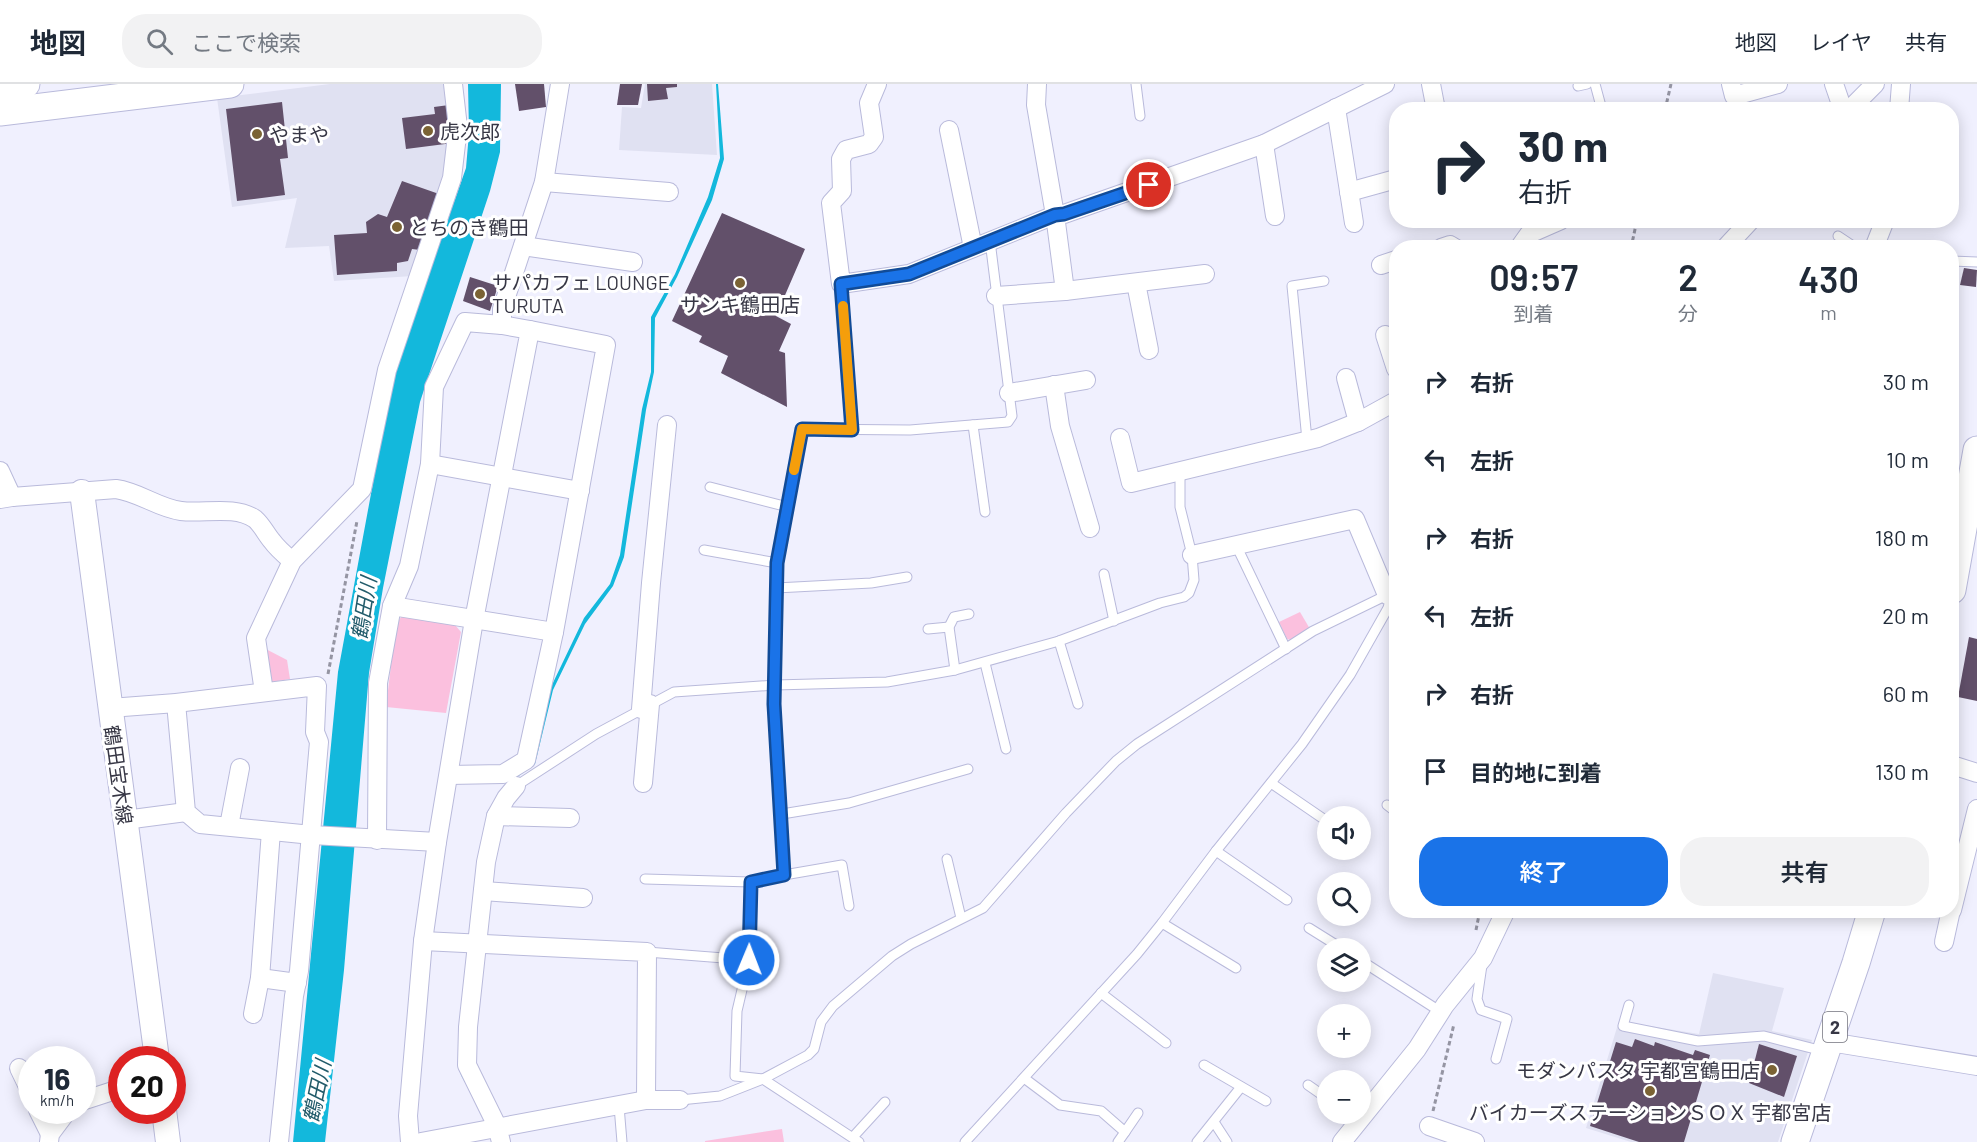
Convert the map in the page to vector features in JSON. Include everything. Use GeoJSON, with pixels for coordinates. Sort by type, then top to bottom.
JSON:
{"type":"FeatureCollection","features":[{"type":"Feature","properties":{"kind":"main road"},"geometry":{"type":"LineString","coordinates":[[0,87],[28,92],[230,84]]}},
{"type":"Feature","properties":{"kind":"main road"},"geometry":{"type":"LineString","coordinates":[[0,112],[28,92]]}},
{"type":"Feature","properties":{"kind":"main road"},"geometry":{"type":"LineString","coordinates":[[1959,551],[1977,450]]}},
{"type":"Feature","properties":{"kind":"main road","name":"2"},"geometry":{"type":"LineString","coordinates":[[1795,1142],[1869,918]]}},
{"type":"Feature","properties":{"kind":"street"},"geometry":{"type":"LineString","coordinates":[[264,692],[256,638],[292,561],[362,489],[387,370],[452,178],[458,127],[453,84]]}},
{"type":"Feature","properties":{"kind":"street"},"geometry":{"type":"LineString","coordinates":[[502,325],[502,309],[544,182],[560,84]]}},
{"type":"Feature","properties":{"kind":"street"},"geometry":{"type":"LineString","coordinates":[[877,84],[869,103],[874,136],[869,144],[846,150],[841,159],[842,192],[831,203],[841,284],[909,274],[1055,215],[1064,214],[1263,144],[1385,84]]}},
{"type":"Feature","properties":{"kind":"street"},"geometry":{"type":"LineString","coordinates":[[1038,84],[1036,105],[1055,215],[1065,291]]}},
{"type":"Feature","properties":{"kind":"street"},"geometry":{"type":"LineString","coordinates":[[1431,84],[1434,102]]}},
{"type":"Feature","properties":{"kind":"street"},"geometry":{"type":"LineString","coordinates":[[1733,96],[1778,84]]}},
{"type":"Feature","properties":{"kind":"street"},"geometry":{"type":"LineString","coordinates":[[1834,84],[1840,102]]}},
{"type":"Feature","properties":{"kind":"street"},"geometry":{"type":"LineString","coordinates":[[1858,102],[1875,84]]}},
{"type":"Feature","properties":{"kind":"street"},"geometry":{"type":"LineString","coordinates":[[1900,102],[1901,84]]}},
{"type":"Feature","properties":{"kind":"street"},"geometry":{"type":"LineString","coordinates":[[1336,108],[1354,223]]}},
{"type":"Feature","properties":{"kind":"street"},"geometry":{"type":"LineString","coordinates":[[949,130],[981,245]]}},
{"type":"Feature","properties":{"kind":"street"},"geometry":{"type":"LineString","coordinates":[[1263,144],[1275,216]]}},
{"type":"Feature","properties":{"kind":"street"},"geometry":{"type":"LineString","coordinates":[[1349,192],[1389,181]]}},
{"type":"Feature","properties":{"kind":"street"},"geometry":{"type":"LineString","coordinates":[[544,182],[669,192]]}},
{"type":"Feature","properties":{"kind":"street"},"geometry":{"type":"LineString","coordinates":[[1524,240],[1529,234],[1543,228]]}},
{"type":"Feature","properties":{"kind":"street"},"geometry":{"type":"LineString","coordinates":[[1732,240],[1744,228]]}},
{"type":"Feature","properties":{"kind":"street"},"geometry":{"type":"LineString","coordinates":[[523,246],[633,262]]}},
{"type":"Feature","properties":{"kind":"street"},"geometry":{"type":"LineString","coordinates":[[996,296],[1065,291],[1205,274]]}},
{"type":"Feature","properties":{"kind":"street"},"geometry":{"type":"LineString","coordinates":[[1136,283],[1149,350]]}},
{"type":"Feature","properties":{"kind":"street"},"geometry":{"type":"LineString","coordinates":[[377,840],[378,683],[392,606],[409,566],[430,464],[434,387],[465,322],[502,325],[606,345],[554,632],[526,760],[503,774],[449,775]]}},
{"type":"Feature","properties":{"kind":"street"},"geometry":{"type":"LineString","coordinates":[[410,1142],[408,1116],[423,941],[437,842],[474,620],[530,330]]}},
{"type":"Feature","properties":{"kind":"street"},"geometry":{"type":"LineString","coordinates":[[1385,335],[1389,347]]}},
{"type":"Feature","properties":{"kind":"street"},"geometry":{"type":"LineString","coordinates":[[1346,378],[1358,422]]}},
{"type":"Feature","properties":{"kind":"street"},"geometry":{"type":"LineString","coordinates":[[1009,393],[1086,380]]}},
{"type":"Feature","properties":{"kind":"street"},"geometry":{"type":"LineString","coordinates":[[1054,385],[1060,426],[1090,528]]}},
{"type":"Feature","properties":{"kind":"street"},"geometry":{"type":"LineString","coordinates":[[1120,438],[1131,483],[1307,441],[1358,422],[1389,405]]}},
{"type":"Feature","properties":{"kind":"street"},"geometry":{"type":"LineString","coordinates":[[643,783],[651,583],[668,425]]}},
{"type":"Feature","properties":{"kind":"street"},"geometry":{"type":"LineString","coordinates":[[430,464],[580,491]]}},
{"type":"Feature","properties":{"kind":"street"},"geometry":{"type":"LineString","coordinates":[[0,471],[6,498],[116,489],[128,490],[162,506],[181,511],[245,514],[256,520],[272,542],[292,561]]}},
{"type":"Feature","properties":{"kind":"street","name":"鶴田宝木線"},"geometry":{"type":"LineString","coordinates":[[82,492],[155,1046]]}},
{"type":"Feature","properties":{"kind":"street"},"geometry":{"type":"LineString","coordinates":[[1192,555],[1355,519],[1389,588]]}},
{"type":"Feature","properties":{"kind":"street"},"geometry":{"type":"LineString","coordinates":[[392,606],[554,632]]}},
{"type":"Feature","properties":{"kind":"street"},"geometry":{"type":"LineString","coordinates":[[110,708],[176,703],[317,686],[315,732],[320,742],[279,1142]]}},
{"type":"Feature","properties":{"kind":"street"},"geometry":{"type":"LineString","coordinates":[[176,703],[186,812],[200,824],[377,840],[437,842]]}},
{"type":"Feature","properties":{"kind":"street"},"geometry":{"type":"LineString","coordinates":[[1959,767],[1977,773]]}},
{"type":"Feature","properties":{"kind":"street"},"geometry":{"type":"LineString","coordinates":[[229,826],[240,768]]}},
{"type":"Feature","properties":{"kind":"street"},"geometry":{"type":"LineString","coordinates":[[499,1134],[467,1065],[468,1027],[486,862],[496,816],[516,786]]}},
{"type":"Feature","properties":{"kind":"street"},"geometry":{"type":"LineString","coordinates":[[1959,882],[1977,809]]}},
{"type":"Feature","properties":{"kind":"street"},"geometry":{"type":"LineString","coordinates":[[125,820],[186,812]]}},
{"type":"Feature","properties":{"kind":"street"},"geometry":{"type":"LineString","coordinates":[[496,816],[570,818]]}},
{"type":"Feature","properties":{"kind":"street"},"geometry":{"type":"LineString","coordinates":[[253,1014],[260,978],[271,831]]}},
{"type":"Feature","properties":{"kind":"street"},"geometry":{"type":"LineString","coordinates":[[483,891],[583,898]]}},
{"type":"Feature","properties":{"kind":"street"},"geometry":{"type":"LineString","coordinates":[[1342,1142],[1356,1119],[1417,1049],[1441,1012],[1483,958],[1502,918]]}},
{"type":"Feature","properties":{"kind":"street"},"geometry":{"type":"LineString","coordinates":[[1944,942],[1950,918]]}},
{"type":"Feature","properties":{"kind":"street"},"geometry":{"type":"LineString","coordinates":[[423,941],[646,952],[646,1100]]}},
{"type":"Feature","properties":{"kind":"street"},"geometry":{"type":"LineString","coordinates":[[260,978],[297,983]]}},
{"type":"Feature","properties":{"kind":"street"},"geometry":{"type":"LineString","coordinates":[[1828,1047],[1977,1066]]}},
{"type":"Feature","properties":{"kind":"street"},"geometry":{"type":"LineString","coordinates":[[420,1142],[499,1134],[646,1100],[680,1100]]}},
{"type":"Feature","properties":{"kind":"street"},"geometry":{"type":"LineString","coordinates":[[44,1124],[49,1138]]}},
{"type":"Feature","properties":{"kind":"street"},"geometry":{"type":"LineString","coordinates":[[49,1138],[58,1124]]}},
{"type":"Feature","properties":{"kind":"street"},"geometry":{"type":"LineString","coordinates":[[166,1124],[168,1142]]}},
{"type":"Feature","properties":{"kind":"street"},"geometry":{"type":"LineString","coordinates":[[1429,1126],[1475,1142]]}},
{"type":"Feature","properties":{"kind":"lane"},"geometry":{"type":"LineString","coordinates":[[1136,84],[1140,116]]}},
{"type":"Feature","properties":{"kind":"lane"},"geometry":{"type":"LineString","coordinates":[[1595,84],[1600,102]]}},
{"type":"Feature","properties":{"kind":"lane"},"geometry":{"type":"LineString","coordinates":[[1838,236],[1844,240]]}},
{"type":"Feature","properties":{"kind":"lane"},"geometry":{"type":"LineString","coordinates":[[784,875],[774,704],[777,563],[802,429],[910,430],[1008,422],[1012,416],[996,296],[981,245]]}},
{"type":"Feature","properties":{"kind":"lane"},"geometry":{"type":"LineString","coordinates":[[1959,261],[1977,262]]}},
{"type":"Feature","properties":{"kind":"lane"},"geometry":{"type":"LineString","coordinates":[[1307,441],[1292,286],[1324,281]]}},
{"type":"Feature","properties":{"kind":"lane"},"geometry":{"type":"LineString","coordinates":[[841,284],[852,430]]}},
{"type":"Feature","properties":{"kind":"lane"},"geometry":{"type":"LineString","coordinates":[[973,425],[985,512]]}},
{"type":"Feature","properties":{"kind":"lane"},"geometry":{"type":"LineString","coordinates":[[516,786],[596,734],[674,692],[775,685],[887,682],[955,670],[1059,641],[1160,603],[1184,597],[1189,593],[1194,580],[1192,555],[1180,507],[1180,471]]}},
{"type":"Feature","properties":{"kind":"lane"},"geometry":{"type":"LineString","coordinates":[[710,488],[788,507]]}},
{"type":"Feature","properties":{"kind":"lane"},"geometry":{"type":"LineString","coordinates":[[1236,545],[1286,649]]}},
{"type":"Feature","properties":{"kind":"lane"},"geometry":{"type":"LineString","coordinates":[[704,550],[777,563]]}},
{"type":"Feature","properties":{"kind":"lane"},"geometry":{"type":"LineString","coordinates":[[1104,574],[1114,621]]}},
{"type":"Feature","properties":{"kind":"lane"},"geometry":{"type":"LineString","coordinates":[[776,588],[871,583],[907,577]]}},
{"type":"Feature","properties":{"kind":"lane"},"geometry":{"type":"LineString","coordinates":[[680,1100],[720,1095],[763,1079],[808,1055],[814,1049],[821,1022],[833,1006],[891,956],[982,908],[1066,813],[1116,761],[1171,721],[1312,632],[1389,595]]}},
{"type":"Feature","properties":{"kind":"lane"},"geometry":{"type":"LineString","coordinates":[[965,1142],[1162,923],[1216,851],[1302,744],[1350,675],[1389,608]]}},
{"type":"Feature","properties":{"kind":"lane"},"geometry":{"type":"LineString","coordinates":[[955,670],[949,627],[954,617],[969,614]]}},
{"type":"Feature","properties":{"kind":"lane"},"geometry":{"type":"LineString","coordinates":[[928,629],[949,627]]}},
{"type":"Feature","properties":{"kind":"lane"},"geometry":{"type":"LineString","coordinates":[[1059,641],[1078,704]]}},
{"type":"Feature","properties":{"kind":"lane"},"geometry":{"type":"LineString","coordinates":[[985,663],[1006,749]]}},
{"type":"Feature","properties":{"kind":"lane"},"geometry":{"type":"LineString","coordinates":[[782,814],[849,803],[968,769]]}},
{"type":"Feature","properties":{"kind":"lane"},"geometry":{"type":"LineString","coordinates":[[1271,783],[1317,814]]}},
{"type":"Feature","properties":{"kind":"lane"},"geometry":{"type":"LineString","coordinates":[[1216,851],[1287,900]]}},
{"type":"Feature","properties":{"kind":"lane"},"geometry":{"type":"LineString","coordinates":[[947,859],[961,918]]}},
{"type":"Feature","properties":{"kind":"lane"},"geometry":{"type":"LineString","coordinates":[[645,879],[751,882],[842,865],[849,906]]}},
{"type":"Feature","properties":{"kind":"lane"},"geometry":{"type":"LineString","coordinates":[[751,882],[749,960],[737,1011],[735,1076],[763,1079],[856,1140],[885,1102]]}},
{"type":"Feature","properties":{"kind":"lane"},"geometry":{"type":"LineString","coordinates":[[1162,923],[1236,968]]}},
{"type":"Feature","properties":{"kind":"lane"},"geometry":{"type":"LineString","coordinates":[[1310,928],[1326,938]]}},
{"type":"Feature","properties":{"kind":"lane"},"geometry":{"type":"LineString","coordinates":[[646,952],[749,960]]}},
{"type":"Feature","properties":{"kind":"lane"},"geometry":{"type":"LineString","coordinates":[[1483,958],[1477,999],[1481,1010],[1507,1019],[1496,1059]]}},
{"type":"Feature","properties":{"kind":"lane"},"geometry":{"type":"LineString","coordinates":[[1371,967],[1441,1012]]}},
{"type":"Feature","properties":{"kind":"lane"},"geometry":{"type":"LineString","coordinates":[[1101,993],[1166,1043]]}},
{"type":"Feature","properties":{"kind":"lane"},"geometry":{"type":"LineString","coordinates":[[1629,1005],[1623,1026],[1698,1041],[1764,1036],[1828,1047]]}},
{"type":"Feature","properties":{"kind":"lane"},"geometry":{"type":"LineString","coordinates":[[1204,1065],[1266,1101]]}},
{"type":"Feature","properties":{"kind":"lane"},"geometry":{"type":"LineString","coordinates":[[1024,1078],[1060,1105],[1101,1111],[1125,1132]]}},
{"type":"Feature","properties":{"kind":"lane"},"geometry":{"type":"LineString","coordinates":[[1308,1085],[1317,1091]]}},
{"type":"Feature","properties":{"kind":"lane"},"geometry":{"type":"LineString","coordinates":[[1197,1142],[1241,1087]]}},
{"type":"Feature","properties":{"kind":"lane"},"geometry":{"type":"LineString","coordinates":[[619,1106],[622,1142]]}},
{"type":"Feature","properties":{"kind":"lane"},"geometry":{"type":"LineString","coordinates":[[1118,1142],[1138,1113]]}},
{"type":"Feature","properties":{"kind":"lane"},"geometry":{"type":"LineString","coordinates":[[1214,1122],[1227,1142]]}},
{"type":"Feature","properties":{"kind":"path"},"geometry":{"type":"LineString","coordinates":[[1667,102],[1671,84]]}},
{"type":"Feature","properties":{"kind":"path"},"geometry":{"type":"LineString","coordinates":[[328,676],[362,489]]}},
{"type":"Feature","properties":{"kind":"shaded area"},"geometry":{"type":"Polygon","coordinates":[[[330,84],[443,84],[455,130],[447,178],[413,276],[334,281],[329,246],[285,248],[297,198],[232,207],[217,98],[330,84]]]}},
{"type":"Feature","properties":{"kind":"shaded area"},"geometry":{"type":"Polygon","coordinates":[[[645,84],[712,84],[717,155],[619,150],[622,107],[641,108],[645,84]]]}},
{"type":"Feature","properties":{"kind":"shaded area"},"geometry":{"type":"Polygon","coordinates":[[[1300,612],[1310,629],[1294,641],[1287,639],[1279,622],[1300,612]]]}},
{"type":"Feature","properties":{"kind":"shaded area"},"geometry":{"type":"Polygon","coordinates":[[[402,616],[455,625],[461,632],[446,713],[386,707],[396,624],[402,616]]]}},
{"type":"Feature","properties":{"kind":"shaded area"},"geometry":{"type":"Polygon","coordinates":[[[262,647],[287,660],[290,679],[272,682],[266,677],[262,647]]]}},
{"type":"Feature","properties":{"kind":"shaded area"},"geometry":{"type":"Polygon","coordinates":[[[1713,973],[1784,988],[1772,1031],[1812,1040],[1778,1142],[1631,1142],[1586,1128],[1619,1021],[1699,1034],[1713,973]]]}},
{"type":"Feature","properties":{"kind":"shaded area"},"geometry":{"type":"Polygon","coordinates":[[[782,1129],[784,1142],[705,1142],[705,1141],[782,1129]]]}},
{"type":"Feature","properties":{"kind":"water","name":"鶴田川"},"geometry":{"type":"Polygon","coordinates":[[[468,84],[501,84],[500,152],[490,191],[420,402],[383,588],[369,673],[344,970],[325,1142],[293,1142],[338,672],[393,375],[466,168],[469,133],[468,84]]]}},
{"type":"Feature","properties":{"kind":"water"},"geometry":{"type":"Polygon","coordinates":[[[716,84],[718,84],[724,159],[712,200],[677,277],[655,318],[654,372],[646,410],[624,557],[613,586],[585,624],[553,690],[535,764],[513,780],[504,792],[462,1053],[483,1115],[461,1075],[459,1064],[460,1015],[479,858],[488,812],[502,788],[512,777],[584,618],[610,584],[620,555],[642,409],[651,372],[651,317],[675,274],[708,197],[720,158],[716,84]]]}},
{"type":"Feature","properties":{"kind":"building"},"geometry":{"type":"Polygon","coordinates":[[[515,84],[544,84],[546,107],[519,111],[515,84]]]}},
{"type":"Feature","properties":{"kind":"building"},"geometry":{"type":"Polygon","coordinates":[[[620,84],[642,84],[638,105],[617,105],[620,84]]]}},
{"type":"Feature","properties":{"kind":"building"},"geometry":{"type":"Polygon","coordinates":[[[647,84],[677,84],[677,87],[666,88],[668,99],[648,101],[647,84]]]}},
{"type":"Feature","properties":{"kind":"building","name":"やまや"},"geometry":{"type":"Polygon","coordinates":[[[282,102],[288,158],[280,159],[285,195],[237,201],[226,109],[282,102]]]}},
{"type":"Feature","properties":{"kind":"building","name":"虎次郎"},"geometry":{"type":"Polygon","coordinates":[[[449,105],[453,143],[406,149],[402,118],[435,114],[434,107],[449,105]]]}},
{"type":"Feature","properties":{"kind":"building","name":"とちのき鶴田"},"geometry":{"type":"Polygon","coordinates":[[[402,181],[439,194],[420,250],[412,249],[408,261],[397,263],[397,271],[337,275],[334,235],[367,233],[366,222],[378,214],[387,217],[402,181]]]}},
{"type":"Feature","properties":{"kind":"building","name":"サンキ鶴田店"},"geometry":{"type":"Polygon","coordinates":[[[722,213],[805,249],[776,316],[791,324],[779,351],[785,353],[787,407],[721,373],[728,356],[699,342],[702,336],[672,321],[722,213]]]}},
{"type":"Feature","properties":{"kind":"building"},"geometry":{"type":"Polygon","coordinates":[[[1964,268],[1977,270],[1976,287],[1960,285],[1964,268]]]}},
{"type":"Feature","properties":{"kind":"building","name":"サパカフェ LOUNGE TURUTA"},"geometry":{"type":"Polygon","coordinates":[[[470,277],[498,286],[490,311],[463,301],[470,277]]]}},
{"type":"Feature","properties":{"kind":"building"},"geometry":{"type":"Polygon","coordinates":[[[1969,637],[1977,639],[1977,701],[1959,697],[1969,637]]]}},
{"type":"Feature","properties":{"kind":"building","name":"バイカーズステーションＳＯＸ 宇都宮店"},"geometry":{"type":"Polygon","coordinates":[[[1635,1039],[1654,1046],[1655,1042],[1693,1055],[1695,1050],[1710,1055],[1684,1142],[1639,1142],[1590,1126],[1616,1042],[1632,1047],[1635,1039]]]}},
{"type":"Feature","properties":{"kind":"building","name":"モダンパスタ 宇都宮鶴田店"},"geometry":{"type":"Polygon","coordinates":[[[1759,1044],[1797,1056],[1784,1097],[1749,1083],[1759,1044]]]}},
{"type":"Feature","properties":{"kind":"slow traffic"},"geometry":{"type":"LineString","coordinates":[[794,470],[802,429],[852,430],[843,306]]}},
{"type":"Feature","properties":{"kind":"place","name":"虎次郎"},"geometry":{"type":"Point","coordinates":[428,131]}},
{"type":"Feature","properties":{"kind":"place","name":"やまや"},"geometry":{"type":"Point","coordinates":[257,134]}},
{"type":"Feature","properties":{"kind":"place","name":"とちのき鶴田"},"geometry":{"type":"Point","coordinates":[397,227]}},
{"type":"Feature","properties":{"kind":"place","name":"サンキ鶴田店"},"geometry":{"type":"Point","coordinates":[740,283]}},
{"type":"Feature","properties":{"kind":"place","name":"サパカフェ LOUNGE TURUTA"},"geometry":{"type":"Point","coordinates":[480,294]}},
{"type":"Feature","properties":{"kind":"place","name":"モダンパスタ 宇都宮鶴田店"},"geometry":{"type":"Point","coordinates":[1772,1070]}},
{"type":"Feature","properties":{"kind":"place","name":"バイカーズステーションＳＯＸ 宇都宮店"},"geometry":{"type":"Point","coordinates":[1650,1091]}},
{"type":"Feature","properties":{"kind":"route"},"geometry":{"type":"LineString","coordinates":[[749,960],[751,882],[784,875],[774,704],[777,563],[802,429],[852,430],[841,284],[909,274],[1055,215],[1149,185]]}}]}
